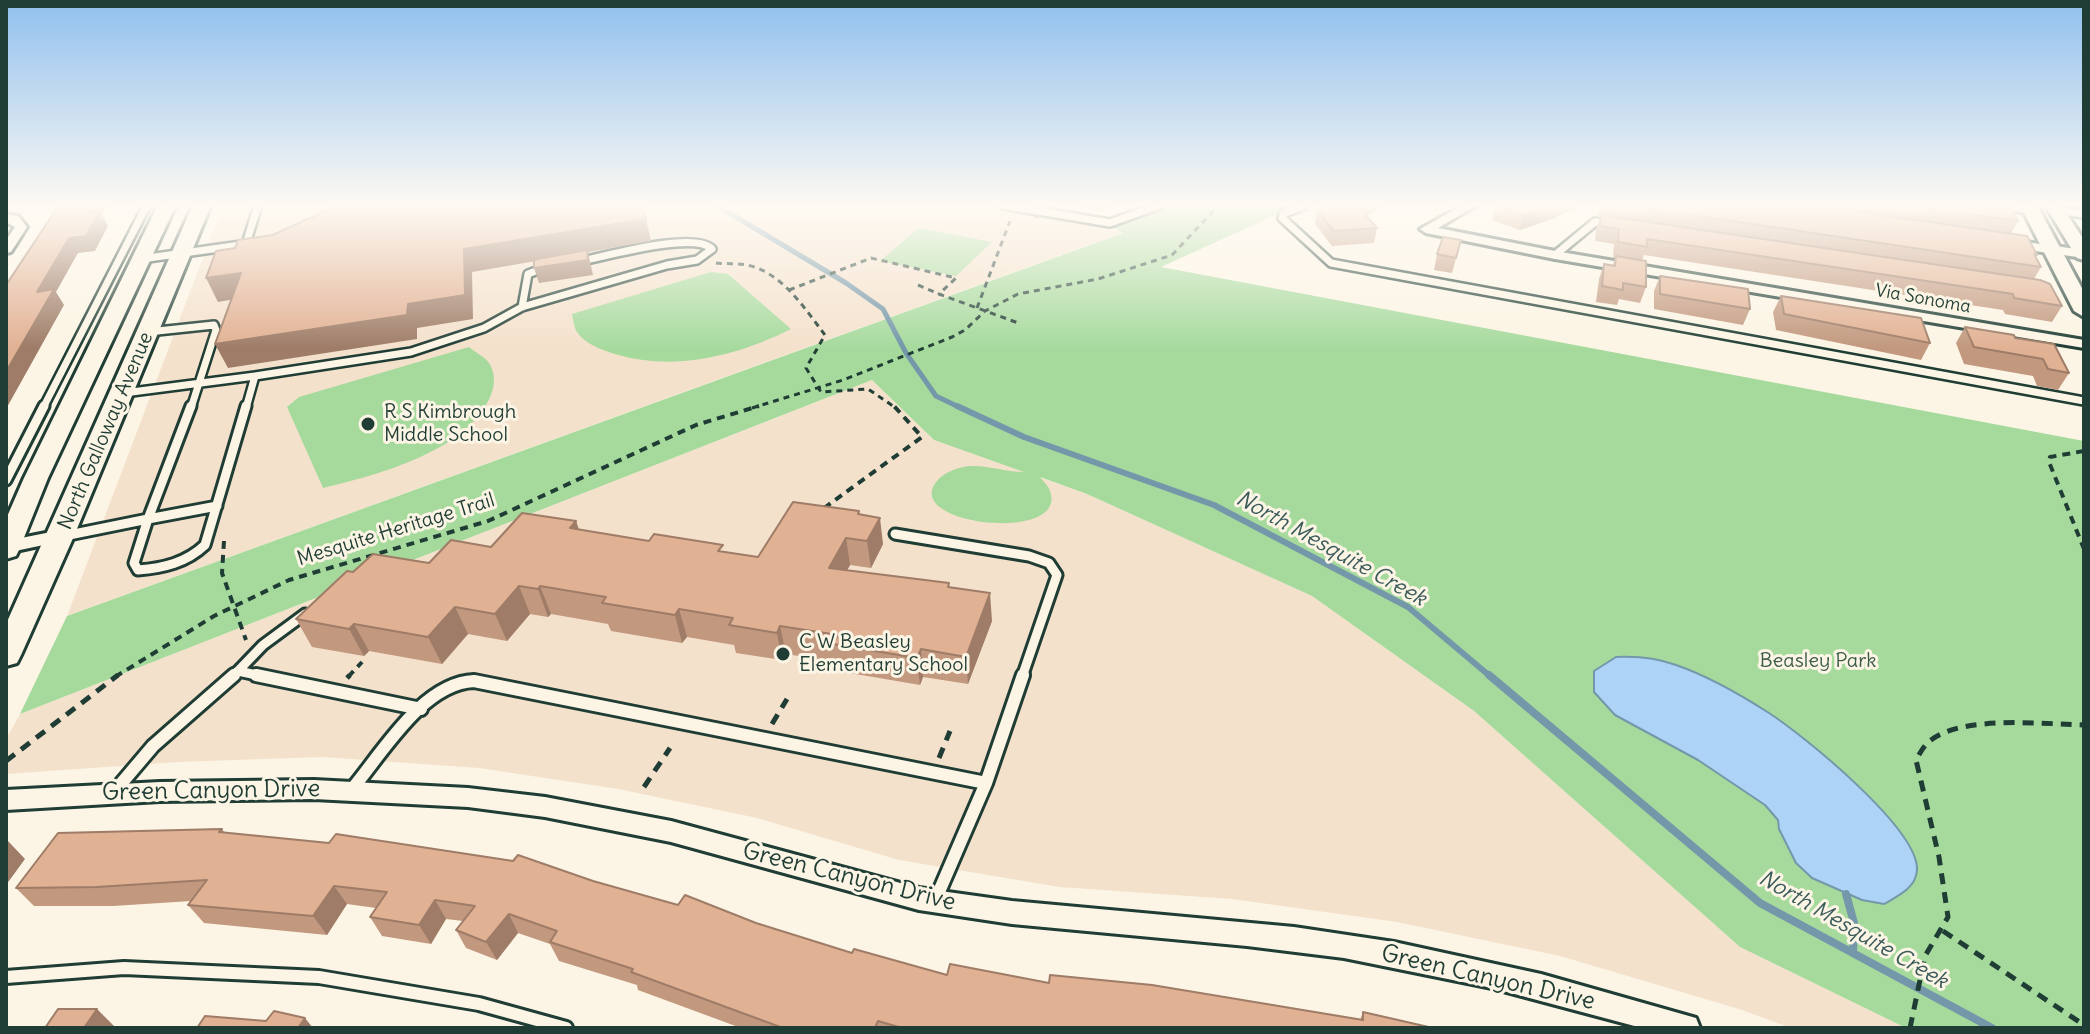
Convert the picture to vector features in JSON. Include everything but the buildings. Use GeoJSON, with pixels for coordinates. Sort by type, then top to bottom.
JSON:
{"type":"FeatureCollection","features":[{"type":"Feature","properties":{"kind":"main road","name":"North Galloway Avenue"},"geometry":{"type":"LineString","coordinates":[[6,548],[144,253]]}},
{"type":"Feature","properties":{"kind":"main road","name":"North Galloway Avenue"},"geometry":{"type":"LineString","coordinates":[[6,655],[61,536],[182,253]]}},
{"type":"Feature","properties":{"kind":"main road"},"geometry":{"type":"LineString","coordinates":[[2055,253],[2076,301]]}},
{"type":"Feature","properties":{"kind":"main road"},"geometry":{"type":"LineString","coordinates":[[73,400],[122,393]]}},
{"type":"Feature","properties":{"kind":"street","name":"Via Sonoma"},"geometry":{"type":"LineString","coordinates":[[1546,253],[2084,344]]}},
{"type":"Feature","properties":{"kind":"street"},"geometry":{"type":"LineString","coordinates":[[6,548],[61,536]]}},
{"type":"Feature","properties":{"kind":"street","name":"Green Canyon Drive"},"geometry":{"type":"LineString","coordinates":[[6,800],[222,788],[352,789],[486,798],[621,820],[935,901],[1039,916],[1294,939],[1455,965],[1544,986],[1686,1028]]}},
{"type":"Feature","properties":{"kind":"lane"},"geometry":{"type":"LineString","coordinates":[[6,480],[122,253]]}},
{"type":"Feature","properties":{"kind":"lane"},"geometry":{"type":"LineString","coordinates":[[141,259],[180,253]]}},
{"type":"Feature","properties":{"kind":"lane"},"geometry":{"type":"LineString","coordinates":[[569,263],[621,253]]}},
{"type":"Feature","properties":{"kind":"lane"},"geometry":{"type":"LineString","coordinates":[[122,393],[411,352],[484,328],[522,307],[667,265],[691,264],[709,253]]}},
{"type":"Feature","properties":{"kind":"lane"},"geometry":{"type":"LineString","coordinates":[[1320,253],[1331,263],[2084,401]]}},
{"type":"Feature","properties":{"kind":"lane"},"geometry":{"type":"LineString","coordinates":[[522,307],[528,274],[555,266]]}},
{"type":"Feature","properties":{"kind":"lane"},"geometry":{"type":"LineString","coordinates":[[148,332],[214,325],[216,330],[201,381],[148,519],[134,563],[138,570],[195,556],[205,545],[255,376]]}},
{"type":"Feature","properties":{"kind":"lane"},"geometry":{"type":"LineString","coordinates":[[61,536],[217,506]]}},
{"type":"Feature","properties":{"kind":"lane"},"geometry":{"type":"LineString","coordinates":[[895,534],[1029,556],[1049,563],[1057,575],[986,783],[935,901]]}},
{"type":"Feature","properties":{"kind":"lane"},"geometry":{"type":"LineString","coordinates":[[114,792],[145,755],[263,645],[313,608]]}},
{"type":"Feature","properties":{"kind":"lane"},"geometry":{"type":"LineString","coordinates":[[238,671],[421,709]]}},
{"type":"Feature","properties":{"kind":"lane"},"geometry":{"type":"LineString","coordinates":[[352,789],[432,697],[450,684],[479,681],[986,783]]}},
{"type":"Feature","properties":{"kind":"lane"},"geometry":{"type":"LineString","coordinates":[[6,977],[124,968],[319,977],[479,1004],[566,1028]]}},
{"type":"Feature","properties":{"kind":"path"},"geometry":{"type":"LineString","coordinates":[[977,308],[996,253]]}},
{"type":"Feature","properties":{"kind":"path"},"geometry":{"type":"LineString","coordinates":[[985,311],[1018,294],[1098,279],[1174,253]]}},
{"type":"Feature","properties":{"kind":"path"},"geometry":{"type":"LineString","coordinates":[[789,290],[871,258],[956,278],[939,294]]}},
{"type":"Feature","properties":{"kind":"path"},"geometry":{"type":"LineString","coordinates":[[713,263],[750,265],[789,290],[825,335],[806,368],[826,394],[859,388],[874,390],[922,437],[823,509]]}},
{"type":"Feature","properties":{"kind":"path"},"geometry":{"type":"LineString","coordinates":[[918,285],[1021,324]]}},
{"type":"Feature","properties":{"kind":"path","name":"Mesquite Heritage Trail"},"geometry":{"type":"LineString","coordinates":[[6,761],[88,696],[233,606],[289,580],[488,521],[696,425],[819,388],[952,337],[965,330],[985,311]]}},
{"type":"Feature","properties":{"kind":"path"},"geometry":{"type":"LineString","coordinates":[[2084,451],[2060,453],[2050,457],[2049,462],[2084,549]]}},
{"type":"Feature","properties":{"kind":"path"},"geometry":{"type":"LineString","coordinates":[[228,529],[221,558],[222,573],[249,646]]}},
{"type":"Feature","properties":{"kind":"path"},"geometry":{"type":"LineString","coordinates":[[765,738],[787,699]]}},
{"type":"Feature","properties":{"kind":"path"},"geometry":{"type":"LineString","coordinates":[[1910,1028],[1925,956],[1948,917],[1939,857],[1916,760],[1931,740],[1960,729],[2006,724],[2084,725]]}},
{"type":"Feature","properties":{"kind":"path"},"geometry":{"type":"LineString","coordinates":[[932,772],[950,731]]}},
{"type":"Feature","properties":{"kind":"path"},"geometry":{"type":"LineString","coordinates":[[644,787],[670,748]]}},
{"type":"Feature","properties":{"kind":"path"},"geometry":{"type":"LineString","coordinates":[[1943,930],[2084,1025]]}},
{"type":"Feature","properties":{"kind":"shaded area","name":"R S Kimbrough Middle School"},"geometry":{"type":"Polygon","coordinates":[[[205,253],[1065,253],[67,616],[205,253]]]}},
{"type":"Feature","properties":{"kind":"shaded area","name":"C W Beasley Elementary School"},"geometry":{"type":"Polygon","coordinates":[[[872,380],[934,440],[1087,494],[1312,596],[1474,711],[1740,947],[1906,1028],[1791,1028],[1739,1009],[1560,956],[1397,922],[1232,899],[1059,887],[899,860],[757,818],[618,789],[479,768],[322,757],[178,762],[6,774],[6,739],[20,714],[872,380]]]}},
{"type":"Feature","properties":{"kind":"green space"},"geometry":{"type":"Polygon","coordinates":[[[889,253],[980,253],[956,276],[880,261],[889,253]]]}},
{"type":"Feature","properties":{"kind":"green space","name":"Beasley Park"},"geometry":{"type":"Polygon","coordinates":[[[1067,253],[1191,253],[1161,267],[2084,441],[2084,1028],[1906,1028],[1740,947],[1474,711],[1312,596],[1087,494],[1040,477],[1050,491],[1049,508],[1035,518],[1013,523],[987,522],[942,509],[932,496],[937,481],[952,470],[977,466],[1024,472],[934,440],[872,380],[20,714],[67,616],[1067,253]]]}},
{"type":"Feature","properties":{"kind":"green space"},"geometry":{"type":"Polygon","coordinates":[[[711,272],[728,274],[791,329],[727,354],[682,361],[637,359],[615,354],[584,340],[576,330],[572,314],[711,272]]]}},
{"type":"Feature","properties":{"kind":"green space"},"geometry":{"type":"Polygon","coordinates":[[[469,347],[489,363],[494,381],[481,413],[464,430],[420,457],[369,476],[323,488],[287,407],[299,397],[469,347]]]}},
{"type":"Feature","properties":{"kind":"water"},"geometry":{"type":"Polygon","coordinates":[[[1616,657],[1661,661],[1700,675],[1758,706],[1807,741],[1856,784],[1900,831],[1913,852],[1917,870],[1910,887],[1884,904],[1862,900],[1812,878],[1796,863],[1779,829],[1778,820],[1765,805],[1698,760],[1615,715],[1594,692],[1594,671],[1616,657]]]}},
{"type":"Feature","properties":{"kind":"waterway","name":"North Mesquite Creek"},"geometry":{"type":"LineString","coordinates":[[796,253],[883,309],[906,353],[936,396],[961,408]]}},
{"type":"Feature","properties":{"kind":"waterway","name":"North Mesquite Creek"},"geometry":{"type":"LineString","coordinates":[[957,406],[1024,437],[1214,505],[1408,607],[1491,677]]}},
{"type":"Feature","properties":{"kind":"waterway","name":"North Mesquite Creek"},"geometry":{"type":"LineString","coordinates":[[1489,675],[1760,903],[1992,1028]]}},
{"type":"Feature","properties":{"kind":"waterway"},"geometry":{"type":"LineString","coordinates":[[1846,894],[1854,923],[1853,953]]}},
{"type":"Feature","properties":{"kind":"place","name":"R S Kimbrough Middle School"},"geometry":{"type":"Point","coordinates":[368,424]}},
{"type":"Feature","properties":{"kind":"place","name":"C W Beasley Elementary School"},"geometry":{"type":"Point","coordinates":[783,654]}}]}
